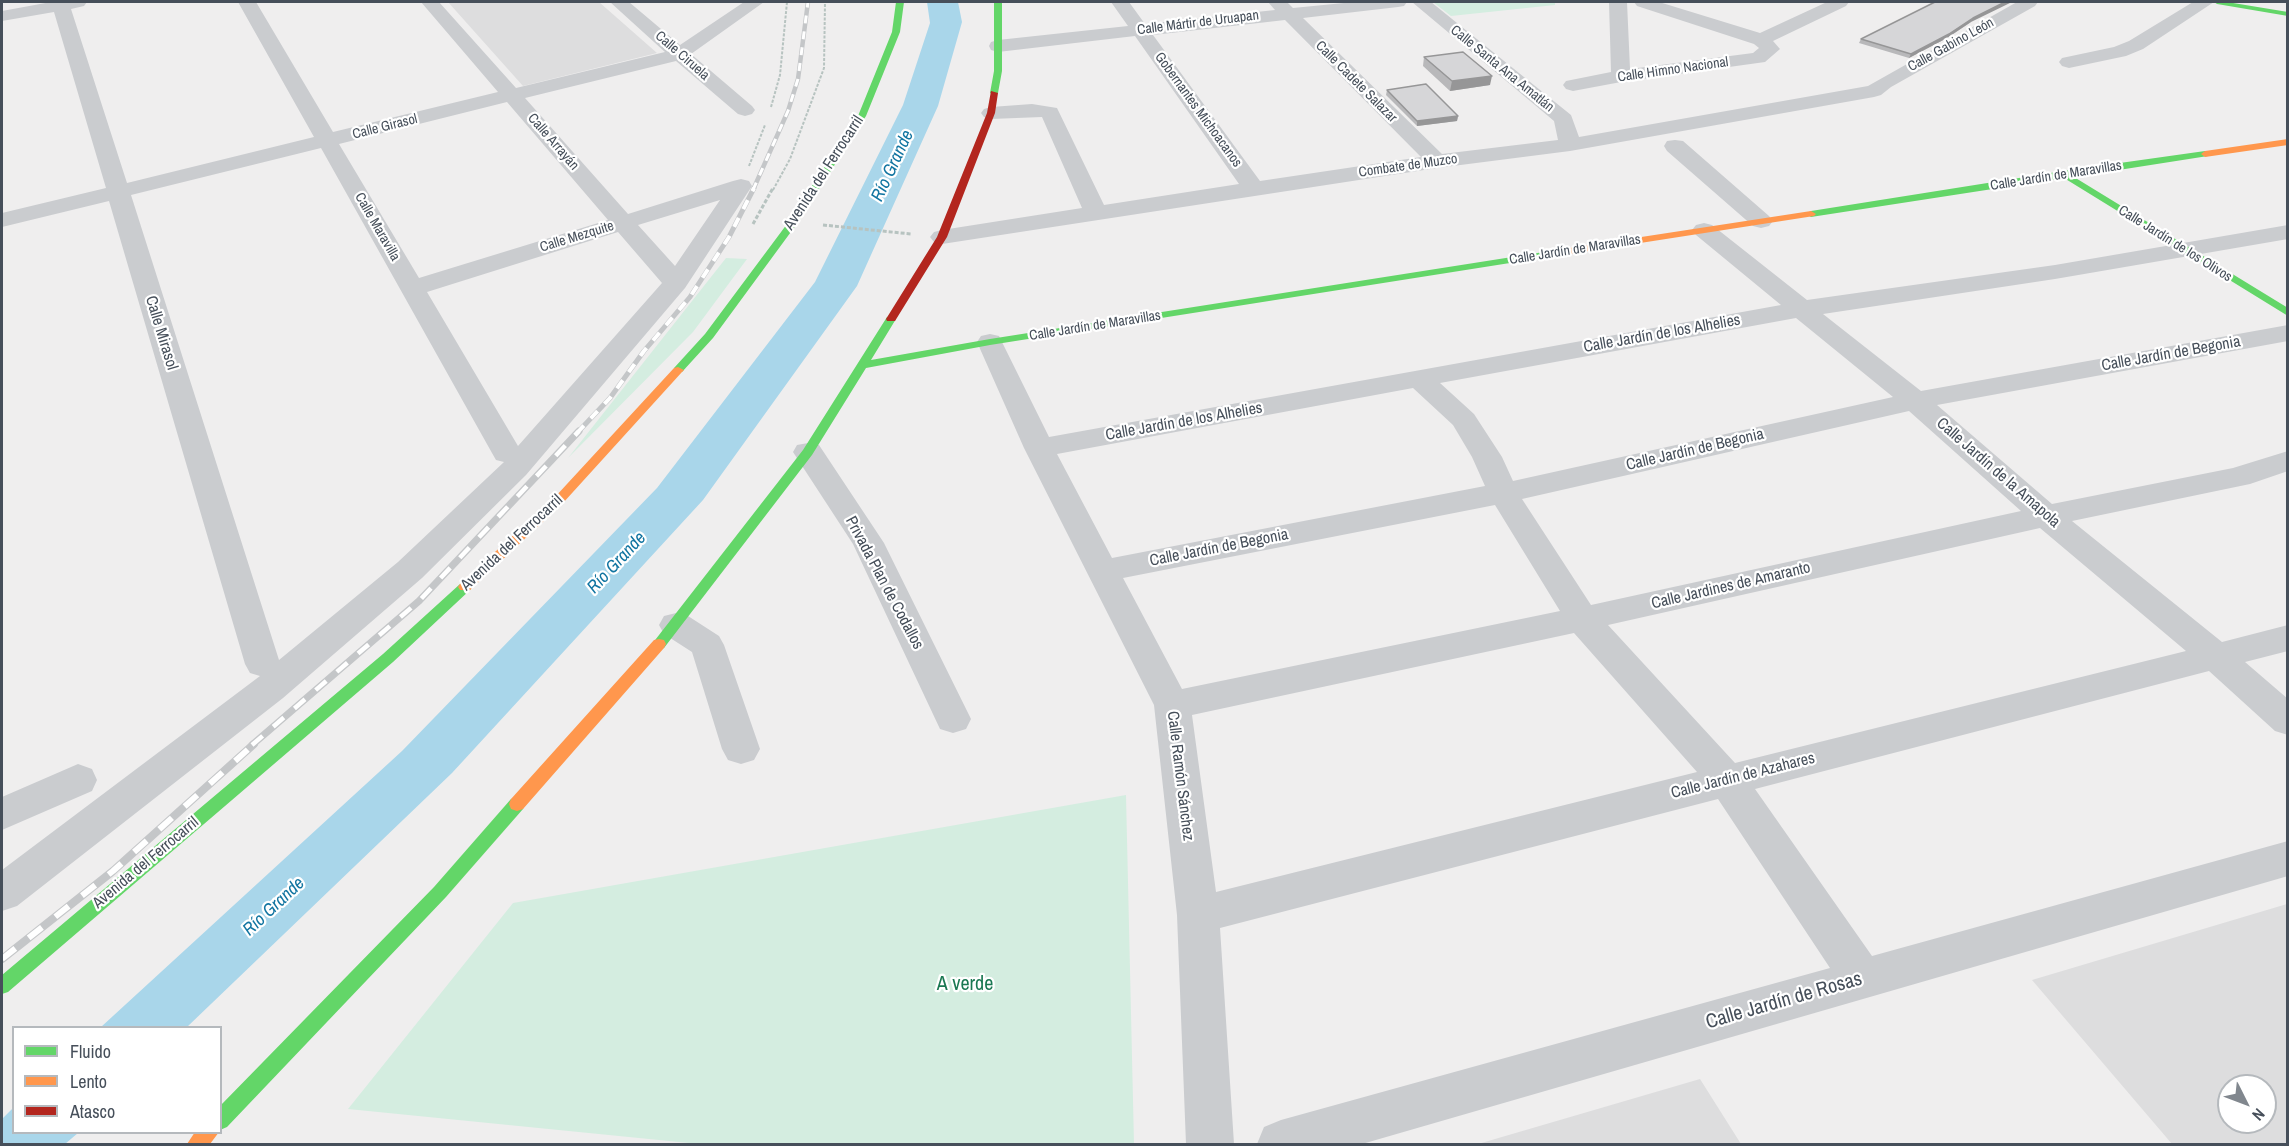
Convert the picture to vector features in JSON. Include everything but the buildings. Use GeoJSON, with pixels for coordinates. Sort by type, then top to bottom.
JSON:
{"type":"FeatureCollection","features":[{"type":"Feature","properties":{"kind":"main road","name":"Avenida del Ferrocarril"},"geometry":{"type":"LineString","coordinates":[[2,986],[388,658],[559,500],[709,336],[791,225],[862,116],[896,32],[900,2]]}},
{"type":"Feature","properties":{"kind":"main road"},"geometry":{"type":"LineString","coordinates":[[222,1118],[440,892],[676,625],[808,452],[942,237],[992,113],[998,71],[998,2]]}},
{"type":"Feature","properties":{"kind":"main road"},"geometry":{"type":"LineString","coordinates":[[2217,2],[2288,14]]}},
{"type":"Feature","properties":{"kind":"main road","name":"Calle Jardín de Maravillas"},"geometry":{"type":"LineString","coordinates":[[864,365],[990,342],[1761,221],[2288,142]]}},
{"type":"Feature","properties":{"kind":"main road","name":"Calle Jardín de los Olivos"},"geometry":{"type":"LineString","coordinates":[[2063,174],[2288,313]]}},
{"type":"Feature","properties":{"kind":"street","name":"Calle Maravilla"},"geometry":{"type":"LineString","coordinates":[[247,2],[507,453]]}},
{"type":"Feature","properties":{"kind":"street","name":"Calle Arrayán"},"geometry":{"type":"LineString","coordinates":[[430,2],[676,282]]}},
{"type":"Feature","properties":{"kind":"street","name":"Calle Ciruela"},"geometry":{"type":"LineString","coordinates":[[619,2],[745,110]]}},
{"type":"Feature","properties":{"kind":"street","name":"Calle Girasol"},"geometry":{"type":"LineString","coordinates":[[2,220],[680,54],[755,2]]}},
{"type":"Feature","properties":{"kind":"street","name":"Gobernantes Michoacanos"},"geometry":{"type":"LineString","coordinates":[[1119,2],[1195,74]]}},
{"type":"Feature","properties":{"kind":"street","name":"Gobernantes Michoacanos"},"geometry":{"type":"LineString","coordinates":[[1141,2],[1150,29],[1254,189]]}},
{"type":"Feature","properties":{"kind":"street","name":"Calle Mártir de Uruapan"},"geometry":{"type":"LineString","coordinates":[[998,46],[1150,29],[1282,7],[1398,2]]}},
{"type":"Feature","properties":{"kind":"street","name":"Calle Santa Ana Amatlán"},"geometry":{"type":"LineString","coordinates":[[1421,2],[1564,119],[1570,145]]}},
{"type":"Feature","properties":{"kind":"street"},"geometry":{"type":"LineString","coordinates":[[1618,2],[1621,76]]}},
{"type":"Feature","properties":{"kind":"street"},"geometry":{"type":"LineString","coordinates":[[1651,2],[1766,44]]}},
{"type":"Feature","properties":{"kind":"street","name":"Calle Himno Nacional"},"geometry":{"type":"LineString","coordinates":[[1572,85],[1621,76],[1758,58],[1766,44],[1840,2]]}},
{"type":"Feature","properties":{"kind":"street","name":"Calle Gabino León"},"geometry":{"type":"LineString","coordinates":[[1874,91],[1884,83],[2028,2]]}},
{"type":"Feature","properties":{"kind":"street"},"geometry":{"type":"LineString","coordinates":[[2069,63],[2119,52],[2136,45],[2205,2]]}},
{"type":"Feature","properties":{"kind":"street"},"geometry":{"type":"LineString","coordinates":[[2,16],[66,3]]}},
{"type":"Feature","properties":{"kind":"street","name":"Calle Mirasol"},"geometry":{"type":"LineString","coordinates":[[66,3],[118,192],[267,676]]}},
{"type":"Feature","properties":{"kind":"street","name":"Calle Cadete Salazar"},"geometry":{"type":"LineString","coordinates":[[1282,7],[1437,161]]}},
{"type":"Feature","properties":{"kind":"street","name":"Combate de Muzco"},"geometry":{"type":"LineString","coordinates":[[942,237],[1437,161],[1570,145],[1874,91]]}},
{"type":"Feature","properties":{"kind":"street"},"geometry":{"type":"LineString","coordinates":[[992,113],[1032,110],[1050,112],[1096,213]]}},
{"type":"Feature","properties":{"kind":"street"},"geometry":{"type":"LineString","coordinates":[[1675,146],[1761,221]]}},
{"type":"Feature","properties":{"kind":"street","name":"Gobernantes Michoacanos"},"geometry":{"type":"LineString","coordinates":[[1266,166],[1280,185]]}},
{"type":"Feature","properties":{"kind":"street"},"geometry":{"type":"LineString","coordinates":[[2,893],[267,676],[410,570],[515,468],[676,282],[741,186]]}},
{"type":"Feature","properties":{"kind":"street","name":"Calle Mezquite"},"geometry":{"type":"LineString","coordinates":[[412,288],[741,186]]}},
{"type":"Feature","properties":{"kind":"street","name":"Calle Jardín de la Amapola"},"geometry":{"type":"LineString","coordinates":[[1704,230],[1915,400],[2046,516],[2214,655],[2288,721]]}},
{"type":"Feature","properties":{"kind":"street","name":"Calle Jardín de los Alhelies"},"geometry":{"type":"LineString","coordinates":[[1039,448],[1801,309],[2055,272],[2288,232]]}},
{"type":"Feature","properties":{"kind":"street","name":"Calle Jardín de Begonia"},"geometry":{"type":"LineString","coordinates":[[1102,571],[1503,493],[1915,400],[2288,333]]}},
{"type":"Feature","properties":{"kind":"street","name":"Calle Ramón Sánchez"},"geometry":{"type":"LineString","coordinates":[[990,342],[1039,448],[1172,705],[1198,915],[1210,1144]]}},
{"type":"Feature","properties":{"kind":"street"},"geometry":{"type":"LineString","coordinates":[[1419,379],[1464,420],[1487,457],[1503,493],[1582,620],[1727,780],[1863,979]]}},
{"type":"Feature","properties":{"kind":"street","name":"Privada Plan de Codallos"},"geometry":{"type":"LineString","coordinates":[[808,452],[867,543],[953,719]]}},
{"type":"Feature","properties":{"kind":"street","name":"Calle Jardines de Amaranto"},"geometry":{"type":"LineString","coordinates":[[1172,705],[1582,620],[2046,516],[2239,477],[2288,460]]}},
{"type":"Feature","properties":{"kind":"street"},"geometry":{"type":"LineString","coordinates":[[676,625],[707,645],[741,749]]}},
{"type":"Feature","properties":{"kind":"street","name":"Calle Jardín de Azahares"},"geometry":{"type":"LineString","coordinates":[[1198,915],[2288,638]]}},
{"type":"Feature","properties":{"kind":"street"},"geometry":{"type":"LineString","coordinates":[[2,814],[78,780]]}},
{"type":"Feature","properties":{"kind":"street","name":"Calle Jardín de Rosas"},"geometry":{"type":"LineString","coordinates":[[1281,1144],[2288,858]]}},
{"type":"Feature","properties":{"kind":"path"},"geometry":{"type":"LineString","coordinates":[[770,113],[780,75],[788,2]]}},
{"type":"Feature","properties":{"kind":"path"},"geometry":{"type":"LineString","coordinates":[[753,224],[790,159],[824,68],[825,2]]}},
{"type":"Feature","properties":{"kind":"path"},"geometry":{"type":"LineString","coordinates":[[741,186],[767,122]]}},
{"type":"Feature","properties":{"kind":"path"},"geometry":{"type":"LineString","coordinates":[[716,224],[791,225]]}},
{"type":"Feature","properties":{"kind":"path"},"geometry":{"type":"LineString","coordinates":[[823,225],[901,233]]}},
{"type":"Feature","properties":{"kind":"shaded area"},"geometry":{"type":"Polygon","coordinates":[[[448,2],[599,2],[657,53],[523,86],[448,2]]]}},
{"type":"Feature","properties":{"kind":"shaded area"},"geometry":{"type":"Polygon","coordinates":[[[2287,904],[2287,1144],[2172,1144],[2032,980],[2287,904]]]}},
{"type":"Feature","properties":{"kind":"shaded area"},"geometry":{"type":"Polygon","coordinates":[[[1700,1079],[1741,1144],[1478,1144],[1700,1079]]]}},
{"type":"Feature","properties":{"kind":"green space"},"geometry":{"type":"Polygon","coordinates":[[[1433,2],[1555,2],[1555,5],[1451,16],[1433,2]]]}},
{"type":"Feature","properties":{"kind":"green space"},"geometry":{"type":"Polygon","coordinates":[[[726,258],[747,259],[693,332],[568,458],[726,258]]]}},
{"type":"Feature","properties":{"kind":"green space","name":"A verde"},"geometry":{"type":"Polygon","coordinates":[[[1126,795],[1134,1144],[699,1144],[348,1109],[513,903],[1126,795]]]}},
{"type":"Feature","properties":{"kind":"water","name":"Río Grande"},"geometry":{"type":"Polygon","coordinates":[[[927,2],[958,2],[962,22],[938,106],[857,286],[703,500],[452,773],[188,1026],[102,1026],[402,751],[657,488],[815,282],[903,105],[930,23],[927,2]]]}},
{"type":"Feature","properties":{"kind":"water"},"geometry":{"type":"Polygon","coordinates":[[[12,1109],[12,1134],[77,1134],[65,1144],[2,1144],[2,1119],[12,1109]]]}},
{"type":"Feature","properties":{"kind":"railway"},"geometry":{"type":"LineString","coordinates":[[753,190],[788,111],[798,79],[808,2]]}},
{"type":"Feature","properties":{"kind":"railway"},"geometry":{"type":"LineString","coordinates":[[577,433],[610,398],[644,351],[690,297],[729,237],[753,190]]}},
{"type":"Feature","properties":{"kind":"railway"},"geometry":{"type":"LineString","coordinates":[[252,745],[419,601],[579,431]]}},
{"type":"Feature","properties":{"kind":"railway"},"geometry":{"type":"LineString","coordinates":[[2,959],[113,871],[254,744]]}},
{"type":"Feature","properties":{"kind":"traffic: fast"},"geometry":{"type":"LineString","coordinates":[[678,370],[709,336],[791,225],[862,116],[896,32],[900,2]]}},
{"type":"Feature","properties":{"kind":"traffic: fast"},"geometry":{"type":"LineString","coordinates":[[994,93],[998,71],[998,2]]}},
{"type":"Feature","properties":{"kind":"traffic: fast"},"geometry":{"type":"LineString","coordinates":[[2217,2],[2288,14]]}},
{"type":"Feature","properties":{"kind":"traffic: fast"},"geometry":{"type":"LineString","coordinates":[[1811,214],[2205,154]]}},
{"type":"Feature","properties":{"kind":"traffic: fast"},"geometry":{"type":"LineString","coordinates":[[2063,174],[2288,313]]}},
{"type":"Feature","properties":{"kind":"traffic: fast"},"geometry":{"type":"LineString","coordinates":[[864,365],[990,342],[1563,252]]}},
{"type":"Feature","properties":{"kind":"traffic: fast"},"geometry":{"type":"LineString","coordinates":[[659,644],[808,452],[891,319]]}},
{"type":"Feature","properties":{"kind":"traffic: fast"},"geometry":{"type":"LineString","coordinates":[[2,986],[388,658],[465,587]]}},
{"type":"Feature","properties":{"kind":"traffic: fast"},"geometry":{"type":"LineString","coordinates":[[222,1118],[440,892],[517,804]]}},
{"type":"Feature","properties":{"kind":"traffic: slow"},"geometry":{"type":"LineString","coordinates":[[2205,154],[2288,142]]}},
{"type":"Feature","properties":{"kind":"traffic: slow"},"geometry":{"type":"LineString","coordinates":[[1563,252],[1811,214]]}},
{"type":"Feature","properties":{"kind":"traffic: slow"},"geometry":{"type":"LineString","coordinates":[[465,587],[559,500],[678,370]]}},
{"type":"Feature","properties":{"kind":"traffic: slow"},"geometry":{"type":"LineString","coordinates":[[517,804],[659,644]]}},
{"type":"Feature","properties":{"kind":"traffic: slow"},"geometry":{"type":"LineString","coordinates":[[197,1144],[207,1134]]}},
{"type":"Feature","properties":{"kind":"traffic: jam"},"geometry":{"type":"LineString","coordinates":[[891,319],[942,237],[991,113],[994,93]]}}]}
